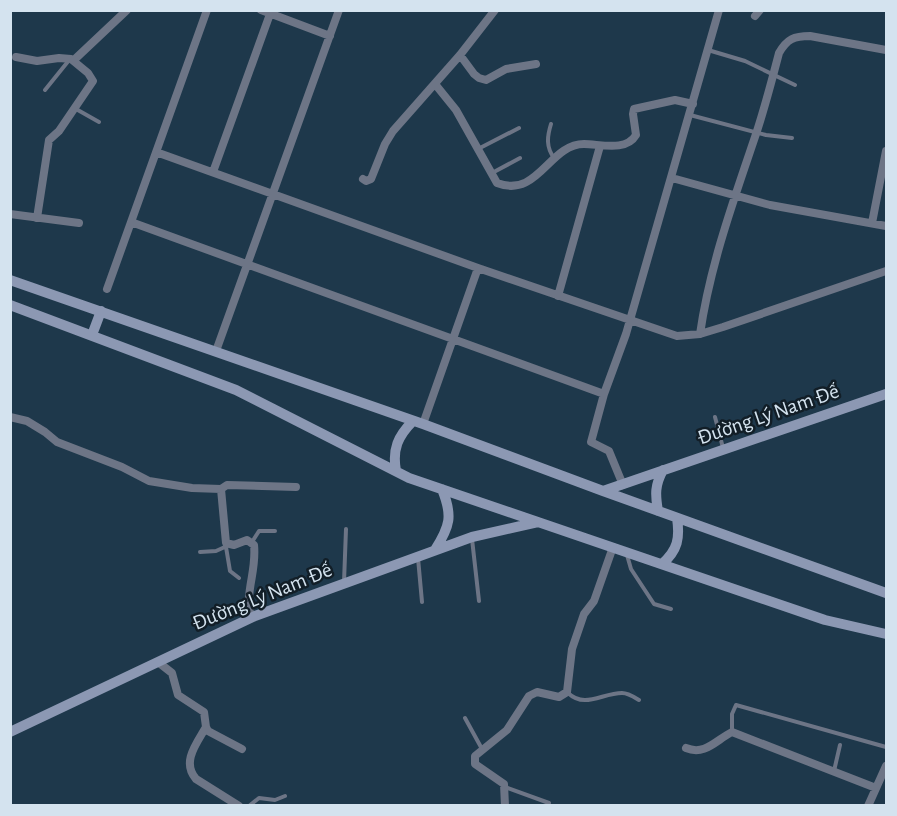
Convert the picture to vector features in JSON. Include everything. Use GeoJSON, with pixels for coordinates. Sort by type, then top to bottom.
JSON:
{"type":"FeatureCollection","features":[{"type":"Feature","properties":{"kind":"street"},"geometry":{"type":"LineString","coordinates":[[72,59],[127,10]]}},
{"type":"Feature","properties":{"kind":"street"},"geometry":{"type":"LineString","coordinates":[[107,289],[207,10]]}},
{"type":"Feature","properties":{"kind":"street"},"geometry":{"type":"LineString","coordinates":[[261,10],[330,36]]}},
{"type":"Feature","properties":{"kind":"street"},"geometry":{"type":"LineString","coordinates":[[216,351],[339,10]]}},
{"type":"Feature","properties":{"kind":"street"},"geometry":{"type":"LineString","coordinates":[[363,179],[366,181],[371,179],[385,144],[393,131],[460,55],[495,10]]}},
{"type":"Feature","properties":{"kind":"street"},"geometry":{"type":"LineString","coordinates":[[623,485],[609,452],[591,442],[604,394],[630,322],[718,10]]}},
{"type":"Feature","properties":{"kind":"street"},"geometry":{"type":"LineString","coordinates":[[213,172],[270,14]]}},
{"type":"Feature","properties":{"kind":"street"},"geometry":{"type":"LineString","coordinates":[[700,334],[704,309],[734,196],[785,43],[797,36],[810,36],[886,50]]}},
{"type":"Feature","properties":{"kind":"street"},"geometry":{"type":"LineString","coordinates":[[460,55],[474,74],[486,80],[506,69],[536,64]]}},
{"type":"Feature","properties":{"kind":"street"},"geometry":{"type":"LineString","coordinates":[[16,57],[37,61],[72,59],[92,77],[93,81],[58,131],[49,140],[37,218]]}},
{"type":"Feature","properties":{"kind":"street"},"geometry":{"type":"LineString","coordinates":[[435,84],[456,110],[497,183],[507,187],[516,187],[534,177],[568,148],[586,144],[600,146],[620,144],[634,138],[636,132],[634,109],[675,100],[693,104]]}},
{"type":"Feature","properties":{"kind":"street"},"geometry":{"type":"LineString","coordinates":[[558,296],[600,146]]}},
{"type":"Feature","properties":{"kind":"street"},"geometry":{"type":"LineString","coordinates":[[872,223],[886,151]]}},
{"type":"Feature","properties":{"kind":"street"},"geometry":{"type":"LineString","coordinates":[[156,152],[630,322],[677,336],[700,334],[886,271]]}},
{"type":"Feature","properties":{"kind":"street"},"geometry":{"type":"LineString","coordinates":[[672,178],[770,205],[886,226]]}},
{"type":"Feature","properties":{"kind":"street"},"geometry":{"type":"LineString","coordinates":[[10,214],[79,223]]}},
{"type":"Feature","properties":{"kind":"street"},"geometry":{"type":"LineString","coordinates":[[131,222],[604,394]]}},
{"type":"Feature","properties":{"kind":"street"},"geometry":{"type":"LineString","coordinates":[[396,471],[394,451],[397,441],[403,431],[418,422],[453,338],[478,268]]}},
{"type":"Feature","properties":{"kind":"street"},"geometry":{"type":"LineString","coordinates":[[10,280],[418,422],[886,593]]}},
{"type":"Feature","properties":{"kind":"street"},"geometry":{"type":"LineString","coordinates":[[10,305],[236,390],[396,471],[442,489],[825,620],[886,634]]}},
{"type":"Feature","properties":{"kind":"street"},"geometry":{"type":"LineString","coordinates":[[92,335],[101,311]]}},
{"type":"Feature","properties":{"kind":"street","name":"Đường Lý Nam Đế"},"geometry":{"type":"LineString","coordinates":[[603,491],[886,394]]}},
{"type":"Feature","properties":{"kind":"street"},"geometry":{"type":"LineString","coordinates":[[10,417],[27,421],[57,442],[122,467],[149,481],[192,488],[221,489],[227,485],[296,487]]}},
{"type":"Feature","properties":{"kind":"street"},"geometry":{"type":"LineString","coordinates":[[658,511],[656,483],[663,470]]}},
{"type":"Feature","properties":{"kind":"street"},"geometry":{"type":"LineString","coordinates":[[221,489],[226,543],[228,546],[247,540],[252,542],[255,557],[247,604],[251,618]]}},
{"type":"Feature","properties":{"kind":"street"},"geometry":{"type":"LineString","coordinates":[[435,550],[448,527],[450,516],[442,489]]}},
{"type":"Feature","properties":{"kind":"street"},"geometry":{"type":"LineString","coordinates":[[662,564],[675,551],[678,542],[677,518]]}},
{"type":"Feature","properties":{"kind":"street","name":"Đường Lý Nam Đế"},"geometry":{"type":"LineString","coordinates":[[10,732],[251,618],[472,537],[539,522]]}},
{"type":"Feature","properties":{"kind":"street"},"geometry":{"type":"LineString","coordinates":[[505,806],[503,782],[476,764],[475,756],[507,730],[533,693],[541,692],[560,697],[567,692],[572,649],[584,614],[594,601],[613,547]]}},
{"type":"Feature","properties":{"kind":"street"},"geometry":{"type":"LineString","coordinates":[[158,662],[172,673],[178,695],[204,712],[206,727],[212,734],[242,749]]}},
{"type":"Feature","properties":{"kind":"street"},"geometry":{"type":"LineString","coordinates":[[206,727],[192,752],[189,766],[192,774],[239,806]]}},
{"type":"Feature","properties":{"kind":"street"},"geometry":{"type":"LineString","coordinates":[[686,748],[693,751],[701,750],[732,732],[876,788]]}},
{"type":"Feature","properties":{"kind":"street"},"geometry":{"type":"LineString","coordinates":[[868,806],[886,767]]}},
{"type":"Feature","properties":{"kind":"lane"},"geometry":{"type":"LineString","coordinates":[[708,50],[745,61],[795,85]]}},
{"type":"Feature","properties":{"kind":"lane"},"geometry":{"type":"LineString","coordinates":[[45,90],[72,59]]}},
{"type":"Feature","properties":{"kind":"lane"},"geometry":{"type":"LineString","coordinates":[[75,108],[99,122]]}},
{"type":"Feature","properties":{"kind":"lane"},"geometry":{"type":"LineString","coordinates":[[689,115],[792,138]]}},
{"type":"Feature","properties":{"kind":"lane"},"geometry":{"type":"LineString","coordinates":[[551,124],[548,140],[550,152],[555,159]]}},
{"type":"Feature","properties":{"kind":"lane"},"geometry":{"type":"LineString","coordinates":[[478,149],[519,128]]}},
{"type":"Feature","properties":{"kind":"lane"},"geometry":{"type":"LineString","coordinates":[[491,173],[520,158]]}},
{"type":"Feature","properties":{"kind":"lane"},"geometry":{"type":"LineString","coordinates":[[715,417],[724,450]]}},
{"type":"Feature","properties":{"kind":"lane"},"geometry":{"type":"LineString","coordinates":[[344,584],[346,529]]}},
{"type":"Feature","properties":{"kind":"lane"},"geometry":{"type":"LineString","coordinates":[[252,542],[259,531],[275,531]]}},
{"type":"Feature","properties":{"kind":"lane"},"geometry":{"type":"LineString","coordinates":[[472,537],[479,601]]}},
{"type":"Feature","properties":{"kind":"lane"},"geometry":{"type":"LineString","coordinates":[[200,552],[216,551],[228,546],[228,566],[230,571],[239,578]]}},
{"type":"Feature","properties":{"kind":"lane"},"geometry":{"type":"LineString","coordinates":[[626,552],[631,569],[654,604],[671,609]]}},
{"type":"Feature","properties":{"kind":"lane"},"geometry":{"type":"LineString","coordinates":[[418,556],[422,602]]}},
{"type":"Feature","properties":{"kind":"lane"},"geometry":{"type":"LineString","coordinates":[[567,692],[573,698],[582,701],[623,693],[639,700]]}},
{"type":"Feature","properties":{"kind":"lane"},"geometry":{"type":"LineString","coordinates":[[732,732],[732,714],[736,705],[886,747]]}},
{"type":"Feature","properties":{"kind":"lane"},"geometry":{"type":"LineString","coordinates":[[465,718],[482,749]]}},
{"type":"Feature","properties":{"kind":"lane"},"geometry":{"type":"LineString","coordinates":[[834,771],[840,746]]}},
{"type":"Feature","properties":{"kind":"lane"},"geometry":{"type":"LineString","coordinates":[[505,787],[549,803]]}},
{"type":"Feature","properties":{"kind":"lane"},"geometry":{"type":"LineString","coordinates":[[249,806],[259,798],[275,800],[285,796]]}}]}
